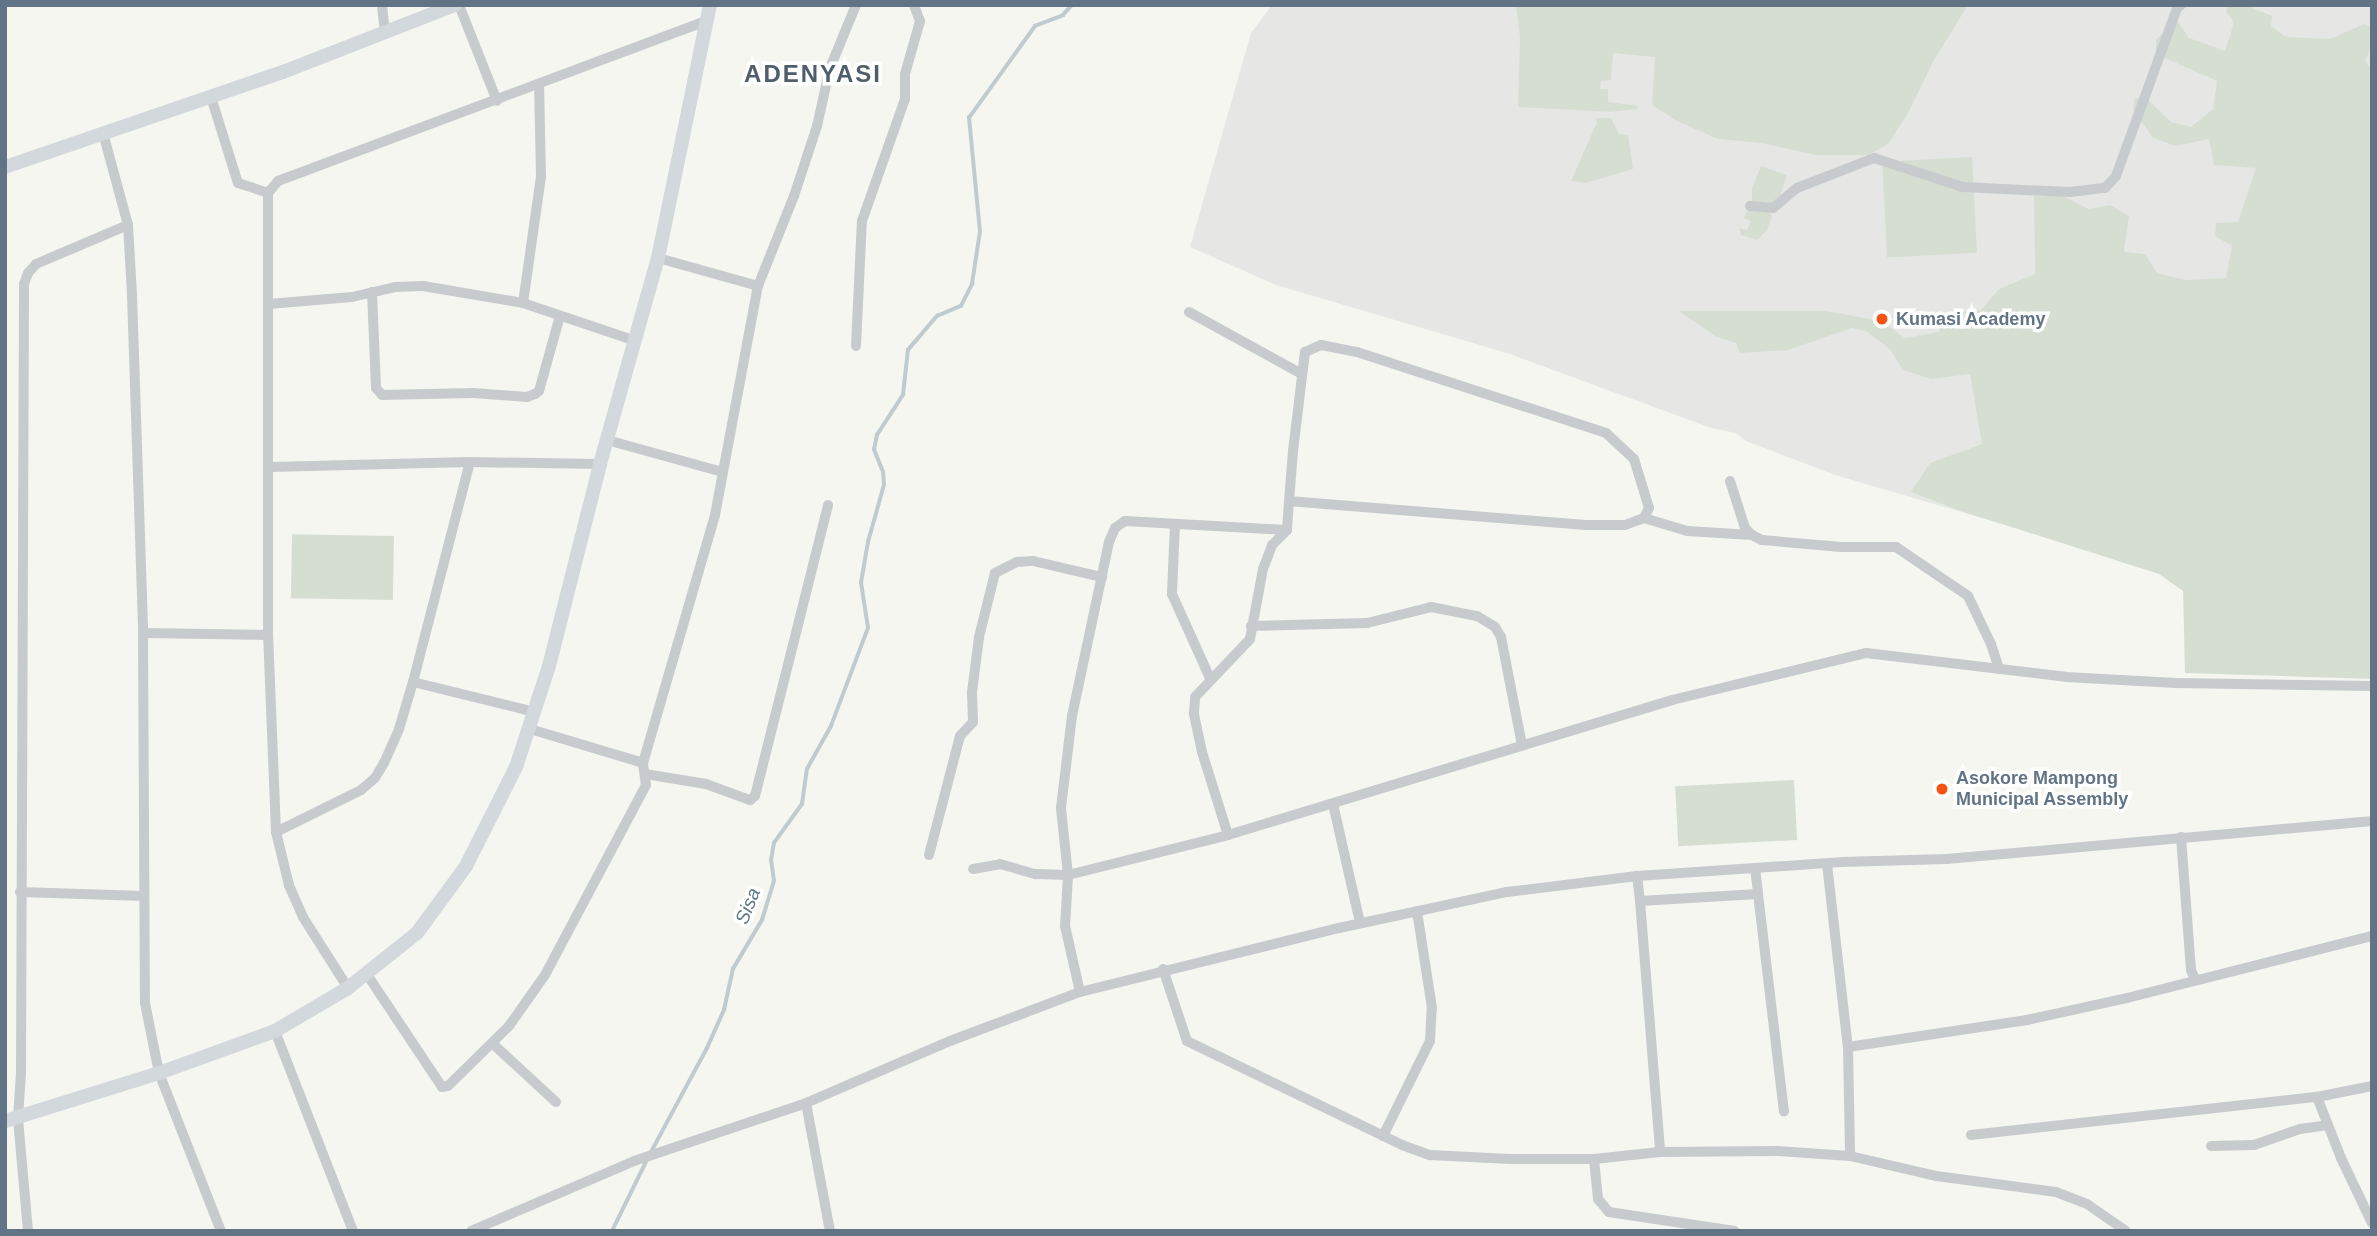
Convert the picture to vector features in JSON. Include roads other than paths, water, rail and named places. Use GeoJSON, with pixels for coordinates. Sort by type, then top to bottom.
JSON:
{"type":"FeatureCollection","features":[{"type":"Feature","properties":{"kind":"street"},"geometry":{"type":"LineString","coordinates":[[382,5],[385,33]]}},
{"type":"Feature","properties":{"kind":"street"},"geometry":{"type":"LineString","coordinates":[[5,167],[211,97],[457,5],[497,101]]}},
{"type":"Feature","properties":{"kind":"street"},"geometry":{"type":"LineString","coordinates":[[12,1120],[159,1073],[275,1031],[348,988],[417,933],[466,866],[516,767],[535,712],[633,340],[658,258],[710,5]]}},
{"type":"Feature","properties":{"kind":"street"},"geometry":{"type":"LineString","coordinates":[[366,973],[442,1087],[451,1083],[509,1026],[545,975],[646,785],[643,763],[715,515],[758,286],[794,196],[817,125],[830,68],[856,5]]}},
{"type":"Feature","properties":{"kind":"street"},"geometry":{"type":"LineString","coordinates":[[856,346],[862,221],[905,99],[905,74],[920,21],[914,5]]}},
{"type":"Feature","properties":{"kind":"street"},"geometry":{"type":"LineString","coordinates":[[1750,205],[1773,208],[1797,188],[1874,158],[1962,187],[2070,192],[2105,188],[2116,176],[2177,8],[2181,5]]}},
{"type":"Feature","properties":{"kind":"street"},"geometry":{"type":"LineString","coordinates":[[348,988],[303,917],[289,885],[276,832],[268,635],[268,193],[278,181],[708,20]]}},
{"type":"Feature","properties":{"kind":"street"},"geometry":{"type":"LineString","coordinates":[[523,303],[541,177],[539,85]]}},
{"type":"Feature","properties":{"kind":"street"},"geometry":{"type":"LineString","coordinates":[[211,97],[238,183],[268,193]]}},
{"type":"Feature","properties":{"kind":"street"},"geometry":{"type":"LineString","coordinates":[[103,133],[128,225],[143,633],[145,1003],[159,1073],[221,1231]]}},
{"type":"Feature","properties":{"kind":"street"},"geometry":{"type":"LineString","coordinates":[[28,1231],[12,1120],[21,1073],[24,284],[28,273],[36,264],[128,225]]}},
{"type":"Feature","properties":{"kind":"street"},"geometry":{"type":"LineString","coordinates":[[658,258],[758,286]]}},
{"type":"Feature","properties":{"kind":"street"},"geometry":{"type":"LineString","coordinates":[[269,303],[352,297],[423,286],[523,303],[633,340]]}},
{"type":"Feature","properties":{"kind":"street"},"geometry":{"type":"LineString","coordinates":[[372,292],[376,388],[382,395],[474,393],[527,397],[535,394],[539,391],[560,316]]}},
{"type":"Feature","properties":{"kind":"street"},"geometry":{"type":"LineString","coordinates":[[1189,312],[1302,374]]}},
{"type":"Feature","properties":{"kind":"street"},"geometry":{"type":"LineString","coordinates":[[1228,835],[1202,752],[1194,713],[1195,697],[1210,677],[1233,660],[1250,639],[1263,569],[1272,544],[1287,530],[1305,352],[1321,345],[1357,352],[1606,433],[1634,459],[1649,508],[1644,518]]}},
{"type":"Feature","properties":{"kind":"street"},"geometry":{"type":"LineString","coordinates":[[607,440],[722,472]]}},
{"type":"Feature","properties":{"kind":"street"},"geometry":{"type":"LineString","coordinates":[[270,467],[470,462],[600,464]]}},
{"type":"Feature","properties":{"kind":"street"},"geometry":{"type":"LineString","coordinates":[[276,832],[361,790],[375,778],[399,729],[470,462]]}},
{"type":"Feature","properties":{"kind":"street"},"geometry":{"type":"LineString","coordinates":[[1730,481],[1745,528],[1762,540],[1842,547],[1896,547],[1968,596],[1991,644],[1999,669]]}},
{"type":"Feature","properties":{"kind":"street"},"geometry":{"type":"LineString","coordinates":[[1289,502],[1586,525],[1625,525],[1644,518],[1699,533],[1752,535]]}},
{"type":"Feature","properties":{"kind":"street"},"geometry":{"type":"LineString","coordinates":[[645,774],[706,784],[750,800],[755,796],[828,505]]}},
{"type":"Feature","properties":{"kind":"street"},"geometry":{"type":"LineString","coordinates":[[1080,992],[1065,926],[1068,875],[1061,808],[1072,716],[1109,542],[1115,528],[1125,521],[1287,530]]}},
{"type":"Feature","properties":{"kind":"street"},"geometry":{"type":"LineString","coordinates":[[1175,524],[1172,594],[1210,677]]}},
{"type":"Feature","properties":{"kind":"street"},"geometry":{"type":"LineString","coordinates":[[929,855],[960,736],[972,722],[972,692],[979,637],[995,573],[1017,562],[1033,561],[1102,577]]}},
{"type":"Feature","properties":{"kind":"street"},"geometry":{"type":"LineString","coordinates":[[1251,626],[1367,622],[1431,607],[1477,617],[1495,627],[1501,637],[1522,745]]}},
{"type":"Feature","properties":{"kind":"street"},"geometry":{"type":"LineString","coordinates":[[143,633],[268,635]]}},
{"type":"Feature","properties":{"kind":"street"},"geometry":{"type":"LineString","coordinates":[[973,869],[1000,864],[1036,874],[1068,875],[1228,835],[1672,700],[1866,653],[2066,677],[2153,682],[2372,686]]}},
{"type":"Feature","properties":{"kind":"street"},"geometry":{"type":"LineString","coordinates":[[413,682],[535,712]]}},
{"type":"Feature","properties":{"kind":"street"},"geometry":{"type":"LineString","coordinates":[[530,729],[643,763]]}},
{"type":"Feature","properties":{"kind":"street"},"geometry":{"type":"LineString","coordinates":[[1333,804],[1360,923]]}},
{"type":"Feature","properties":{"kind":"street"},"geometry":{"type":"LineString","coordinates":[[471,1231],[634,1161],[806,1103],[950,1041],[1080,992],[1163,969],[1360,923],[1507,892],[1637,876],[1947,859],[2372,821]]}},
{"type":"Feature","properties":{"kind":"street"},"geometry":{"type":"LineString","coordinates":[[2182,837],[2192,970],[2195,979]]}},
{"type":"Feature","properties":{"kind":"street"},"geometry":{"type":"LineString","coordinates":[[1827,864],[1849,1047],[1850,1156]]}},
{"type":"Feature","properties":{"kind":"street"},"geometry":{"type":"LineString","coordinates":[[1755,868],[1784,1111]]}},
{"type":"Feature","properties":{"kind":"street"},"geometry":{"type":"LineString","coordinates":[[1637,876],[1660,1152]]}},
{"type":"Feature","properties":{"kind":"street"},"geometry":{"type":"LineString","coordinates":[[20,892],[144,896]]}},
{"type":"Feature","properties":{"kind":"street"},"geometry":{"type":"LineString","coordinates":[[1640,901],[1758,894]]}},
{"type":"Feature","properties":{"kind":"street"},"geometry":{"type":"LineString","coordinates":[[1383,1136],[1430,1041],[1432,1008],[1417,911]]}},
{"type":"Feature","properties":{"kind":"street"},"geometry":{"type":"LineString","coordinates":[[1849,1047],[2027,1020],[2127,998],[2372,936]]}},
{"type":"Feature","properties":{"kind":"street"},"geometry":{"type":"LineString","coordinates":[[1163,969],[1187,1041],[1383,1136],[1430,1155],[1594,1159],[1660,1152],[1777,1151],[1850,1156],[1936,1176],[2056,1192],[2081,1200],[2126,1231]]}},
{"type":"Feature","properties":{"kind":"street"},"geometry":{"type":"LineString","coordinates":[[275,1031],[353,1231]]}},
{"type":"Feature","properties":{"kind":"street"},"geometry":{"type":"LineString","coordinates":[[492,1043],[556,1102]]}},
{"type":"Feature","properties":{"kind":"street"},"geometry":{"type":"LineString","coordinates":[[1971,1135],[2317,1097],[2372,1086]]}},
{"type":"Feature","properties":{"kind":"street"},"geometry":{"type":"LineString","coordinates":[[2317,1097],[2372,1223]]}},
{"type":"Feature","properties":{"kind":"street"},"geometry":{"type":"LineString","coordinates":[[806,1103],[830,1231]]}},
{"type":"Feature","properties":{"kind":"street"},"geometry":{"type":"LineString","coordinates":[[2211,1146],[2254,1145],[2300,1129],[2328,1125]]}},
{"type":"Feature","properties":{"kind":"street"},"geometry":{"type":"LineString","coordinates":[[1594,1159],[1598,1199],[1609,1212],[1735,1231]]}},
{"type":"Feature","properties":{"kind":"waterway","name":"Sisa"},"geometry":{"type":"LineString","coordinates":[[650,1154],[707,1048],[724,1010],[733,969],[762,920],[774,881],[771,860],[774,843],[802,804],[807,769],[831,726],[868,628],[861,583],[868,542],[884,485],[883,472],[874,450],[877,435],[903,395],[908,350],[937,316],[961,306],[972,284],[980,232],[969,118],[1035,26],[1063,15],[1072,5]]}},
{"type":"Feature","properties":{"kind":"waterway","name":"Sisa"},"geometry":{"type":"LineString","coordinates":[[612,1231],[647,1160]]}},
{"type":"Feature","properties":{"kind":"place","name":"Kumasi Academy"},"geometry":{"type":"Point","coordinates":[1882,319]}},
{"type":"Feature","properties":{"kind":"place","name":"Asokore Mampong Municipal Assembly"},"geometry":{"type":"Point","coordinates":[1942,789]}},
{"type":"Feature","properties":{"kind":"district","name":"ADENYASI"},"geometry":{"type":"Point","coordinates":[813,74]}}]}
